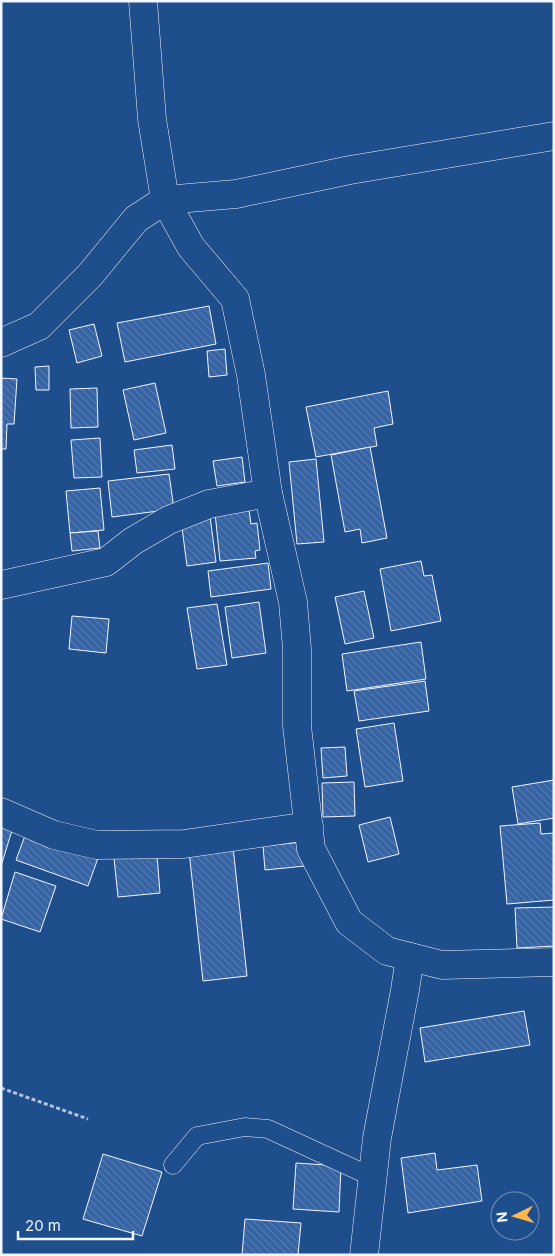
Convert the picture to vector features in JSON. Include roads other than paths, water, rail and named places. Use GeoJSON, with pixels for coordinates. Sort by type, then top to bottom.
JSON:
{"type":"FeatureCollection","features":[{"type":"Feature","properties":{"kind":"street"},"geometry":{"type":"LineString","coordinates":[[143,1],[152,119],[165,200],[191,247],[235,299],[251,375],[268,493],[293,602],[297,726],[310,826],[311,849],[349,922],[387,951],[442,965],[554,962]]}},
{"type":"Feature","properties":{"kind":"street"},"geometry":{"type":"LineString","coordinates":[[1,343],[40,326],[90,275],[136,219],[165,200],[236,194],[350,170],[554,136]]}},
{"type":"Feature","properties":{"kind":"street"},"geometry":{"type":"LineString","coordinates":[[1,585],[106,562],[134,541],[169,520],[209,504],[268,493]]}},
{"type":"Feature","properties":{"kind":"street"},"geometry":{"type":"LineString","coordinates":[[1,812],[54,834],[97,845],[184,844],[310,826]]}},
{"type":"Feature","properties":{"kind":"street"},"geometry":{"type":"LineString","coordinates":[[364,1255],[377,1138],[404,999],[410,957]]}},
{"type":"Feature","properties":{"kind":"lane"},"geometry":{"type":"LineString","coordinates":[[173,1165],[197,1136],[245,1127],[268,1129],[372,1177]]}}]}
